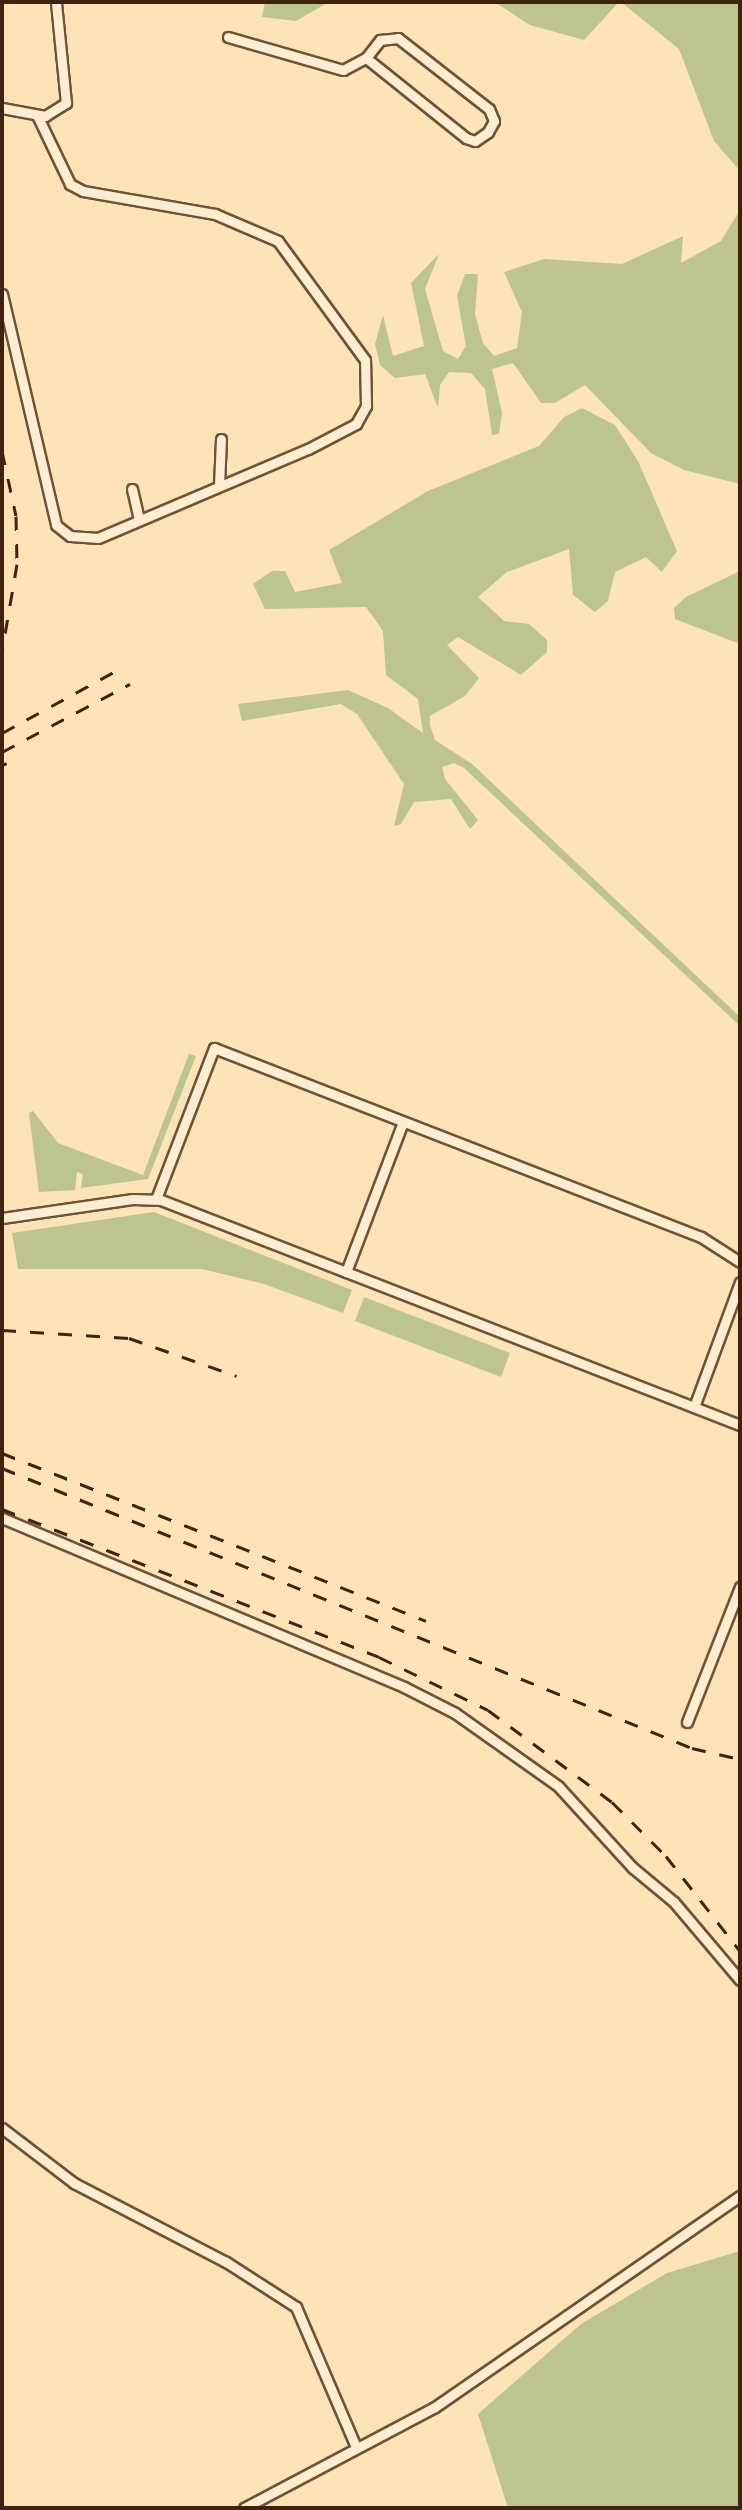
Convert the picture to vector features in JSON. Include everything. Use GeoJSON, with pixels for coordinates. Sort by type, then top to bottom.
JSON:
{"type":"FeatureCollection","features":[{"type":"Feature","properties":{"kind":"street"},"geometry":{"type":"LineString","coordinates":[[2,109],[37,115],[58,112],[68,95],[56,2]]}},
{"type":"Feature","properties":{"kind":"street"},"geometry":{"type":"LineString","coordinates":[[228,37],[343,70],[366,58],[380,40],[398,38],[489,109],[494,121],[488,132],[475,141],[466,138],[366,58]]}},
{"type":"Feature","properties":{"kind":"street"},"geometry":{"type":"LineString","coordinates":[[2,294],[56,525],[60,532],[85,540],[139,520],[356,424],[366,406],[365,360],[278,241],[215,214],[83,191],[70,184],[37,115]]}},
{"type":"Feature","properties":{"kind":"street"},"geometry":{"type":"LineString","coordinates":[[219,485],[221,439]]}},
{"type":"Feature","properties":{"kind":"street"},"geometry":{"type":"LineString","coordinates":[[132,489],[139,520]]}},
{"type":"Feature","properties":{"kind":"street"},"geometry":{"type":"LineString","coordinates":[[156,1199],[214,1048],[701,1237],[740,1262]]}},
{"type":"Feature","properties":{"kind":"street"},"geometry":{"type":"LineString","coordinates":[[346,1272],[403,1122]]}},
{"type":"Feature","properties":{"kind":"street"},"geometry":{"type":"LineString","coordinates":[[2,1218],[156,1199],[740,1425]]}},
{"type":"Feature","properties":{"kind":"street"},"geometry":{"type":"LineString","coordinates":[[694,1407],[740,1282]]}},
{"type":"Feature","properties":{"kind":"street"},"geometry":{"type":"LineString","coordinates":[[2,1518],[404,1687],[455,1713],[558,1786],[633,1868],[674,1902],[740,1980]]}},
{"type":"Feature","properties":{"kind":"street"},"geometry":{"type":"LineString","coordinates":[[687,1722],[740,1587]]}},
{"type":"Feature","properties":{"kind":"street"},"geometry":{"type":"LineString","coordinates":[[2,2128],[74,2183],[226,2262],[296,2307],[356,2447]]}},
{"type":"Feature","properties":{"kind":"street"},"geometry":{"type":"LineString","coordinates":[[244,2508],[435,2407],[740,2196]]}},
{"type":"Feature","properties":{"kind":"green space"},"geometry":{"type":"Polygon","coordinates":[[[265,2],[437,2],[327,3],[296,21],[262,17],[265,2]]]}},
{"type":"Feature","properties":{"kind":"green space"},"geometry":{"type":"Polygon","coordinates":[[[472,2],[619,2],[584,40],[530,25],[496,3],[472,2]]]}},
{"type":"Feature","properties":{"kind":"green space"},"geometry":{"type":"Polygon","coordinates":[[[621,2],[740,2],[740,171],[714,141],[679,49],[621,2]]]}},
{"type":"Feature","properties":{"kind":"green space"},"geometry":{"type":"Polygon","coordinates":[[[740,210],[740,484],[684,470],[651,453],[585,385],[555,403],[541,403],[513,363],[492,369],[502,413],[499,434],[492,435],[485,389],[471,373],[449,372],[440,385],[438,408],[425,374],[395,378],[380,365],[375,344],[383,315],[393,356],[424,346],[411,283],[439,254],[425,289],[443,351],[458,359],[466,346],[457,296],[465,274],[478,274],[475,314],[483,343],[494,356],[517,348],[522,312],[504,272],[544,259],[622,264],[683,236],[681,263],[721,241],[740,210]]]}},
{"type":"Feature","properties":{"kind":"green space"},"geometry":{"type":"Polygon","coordinates":[[[582,408],[615,425],[638,461],[677,551],[662,572],[646,557],[615,572],[608,601],[595,612],[573,595],[569,549],[507,572],[478,597],[504,621],[529,624],[547,640],[547,652],[521,675],[458,637],[447,645],[479,678],[465,696],[430,716],[430,725],[435,740],[472,764],[740,1017],[740,1026],[464,768],[454,763],[442,767],[445,779],[478,820],[470,829],[451,799],[414,802],[401,824],[394,826],[404,784],[357,714],[341,704],[242,721],[238,704],[348,690],[388,708],[423,733],[418,699],[386,675],[383,631],[366,607],[265,609],[253,584],[272,571],[285,571],[295,592],[342,583],[329,550],[428,491],[539,446],[564,417],[582,408]]]}},
{"type":"Feature","properties":{"kind":"green space"},"geometry":{"type":"Polygon","coordinates":[[[740,571],[740,644],[675,619],[674,608],[686,597],[740,571]]]}},
{"type":"Feature","properties":{"kind":"green space"},"geometry":{"type":"Polygon","coordinates":[[[189,1054],[196,1056],[148,1179],[81,1188],[83,1174],[77,1172],[75,1190],[39,1192],[29,1113],[33,1111],[58,1143],[143,1175],[189,1054]]]}},
{"type":"Feature","properties":{"kind":"green space"},"geometry":{"type":"Polygon","coordinates":[[[154,1212],[352,1290],[343,1313],[264,1284],[202,1269],[18,1269],[12,1233],[154,1212]]]}},
{"type":"Feature","properties":{"kind":"green space"},"geometry":{"type":"Polygon","coordinates":[[[364,1297],[510,1353],[501,1377],[355,1321],[364,1297]]]}},
{"type":"Feature","properties":{"kind":"green space"},"geometry":{"type":"Polygon","coordinates":[[[740,2251],[740,2508],[508,2508],[478,2414],[581,2324],[667,2273],[740,2251]]]}},
{"type":"Feature","properties":{"kind":"railway"},"geometry":{"type":"LineString","coordinates":[[2,451],[16,516],[17,564],[2,652]]}},
{"type":"Feature","properties":{"kind":"railway"},"geometry":{"type":"LineString","coordinates":[[2,733],[123,667]]}},
{"type":"Feature","properties":{"kind":"railway"},"geometry":{"type":"LineString","coordinates":[[2,752],[130,684]]}},
{"type":"Feature","properties":{"kind":"railway"},"geometry":{"type":"LineString","coordinates":[[2,765],[7,763]]}},
{"type":"Feature","properties":{"kind":"railway"},"geometry":{"type":"LineString","coordinates":[[2,1330],[129,1338],[237,1376]]}},
{"type":"Feature","properties":{"kind":"railway"},"geometry":{"type":"LineString","coordinates":[[2,1453],[426,1621]]}},
{"type":"Feature","properties":{"kind":"railway"},"geometry":{"type":"LineString","coordinates":[[2,1468],[692,1748],[740,1759]]}},
{"type":"Feature","properties":{"kind":"railway"},"geometry":{"type":"LineString","coordinates":[[2,1509],[379,1657],[488,1710],[612,1802],[666,1856],[740,1951]]}}]}
